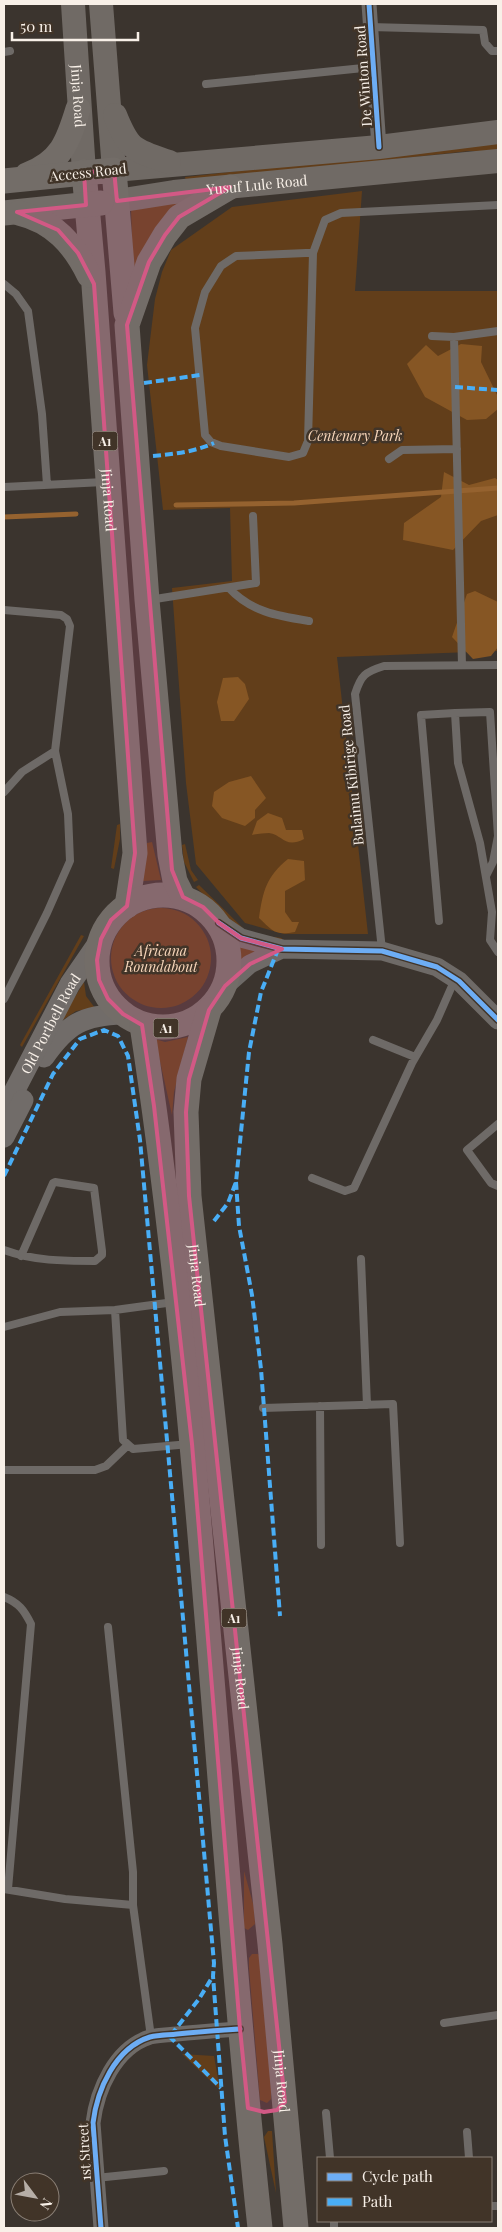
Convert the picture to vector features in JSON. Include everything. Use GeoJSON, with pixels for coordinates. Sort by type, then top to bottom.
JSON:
{"type":"FeatureCollection","features":[{"type":"Feature","properties":{"kind":"highway"},"geometry":{"type":"LineString","coordinates":[[12,180],[40,170],[60,154],[70,134],[78,109]]}},
{"type":"Feature","properties":{"kind":"highway","name":"Access Road"},"geometry":{"type":"LineString","coordinates":[[12,180],[114,170]]}},
{"type":"Feature","properties":{"kind":"highway","name":"A1"},"geometry":{"type":"LineString","coordinates":[[114,170],[170,855],[175,881],[182,897]]}},
{"type":"Feature","properties":{"kind":"highway","name":"Jinja Road"},"geometry":{"type":"LineString","coordinates":[[84,172],[94,284],[135,853],[127,906]]}},
{"type":"Feature","properties":{"kind":"highway"},"geometry":{"type":"LineString","coordinates":[[127,325],[149,262],[162,238],[179,217],[230,187]]}},
{"type":"Feature","properties":{"kind":"highway","name":"Yusuf Lule Road"},"geometry":{"type":"LineString","coordinates":[[10,213],[117,201]]}},
{"type":"Feature","properties":{"kind":"highway"},"geometry":{"type":"LineString","coordinates":[[10,213],[33,217],[58,230],[78,253],[94,284]]}},
{"type":"Feature","properties":{"kind":"highway","name":"A1"},"geometry":{"type":"LineString","coordinates":[[163,894],[182,897],[203,907],[219,923],[228,943],[230,964],[225,986],[209,1010],[189,1023],[166,1028],[132,1019],[108,999],[99,980],[97,960],[101,939],[111,920],[127,906],[144,897],[163,894]]}},
{"type":"Feature","properties":{"kind":"highway","name":"Jinja Road"},"geometry":{"type":"LineString","coordinates":[[209,1010],[189,1079],[186,1112],[188,1196],[270,1944],[296,2228]]}},
{"type":"Feature","properties":{"kind":"highway","name":"Jinja Road"},"geometry":{"type":"LineString","coordinates":[[132,1019],[158,1134],[178,1301],[192,1444],[233,1950],[260,2228]]}},
{"type":"Feature","properties":{"kind":"highway"},"geometry":{"type":"LineString","coordinates":[[233,1950],[237,1942],[245,1938],[263,1939],[270,1944]]}},
{"type":"Feature","properties":{"kind":"highway"},"geometry":{"type":"LineString","coordinates":[[248,2108],[264,2112],[272,2111],[285,2102]]}},
{"type":"Feature","properties":{"kind":"main road","name":"Jinja Road"},"geometry":{"type":"LineString","coordinates":[[73,4],[78,109],[84,172]]}},
{"type":"Feature","properties":{"kind":"main road","name":"A1"},"geometry":{"type":"LineString","coordinates":[[102,4],[114,170]]}},
{"type":"Feature","properties":{"kind":"main road"},"geometry":{"type":"LineString","coordinates":[[109,100],[125,140],[134,148],[173,164]]}},
{"type":"Feature","properties":{"kind":"main road","name":"Yusuf Lule Road"},"geometry":{"type":"LineString","coordinates":[[173,164],[211,163],[379,147],[498,132]]}},
{"type":"Feature","properties":{"kind":"main road","name":"Yusuf Lule Road"},"geometry":{"type":"LineString","coordinates":[[117,201],[230,187],[498,161]]}},
{"type":"Feature","properties":{"kind":"main road","name":"Access Road"},"geometry":{"type":"LineString","coordinates":[[114,170],[173,164]]}},
{"type":"Feature","properties":{"kind":"main road","name":"Old Portbell Road"},"geometry":{"type":"LineString","coordinates":[[4,1111],[70,984],[101,939]]}},
{"type":"Feature","properties":{"kind":"main road","name":"Old Portbell Road"},"geometry":{"type":"LineString","coordinates":[[4,1137],[44,1058],[60,1035],[76,1023],[101,1016],[132,1019]]}},
{"type":"Feature","properties":{"kind":"street","name":"De Winton Road"},"geometry":{"type":"LineString","coordinates":[[369,4],[379,147]]}},
{"type":"Feature","properties":{"kind":"street"},"geometry":{"type":"LineString","coordinates":[[219,923],[241,938],[282,949],[382,951],[437,967],[454,978],[480,1000],[498,1020]]}},
{"type":"Feature","properties":{"kind":"street"},"geometry":{"type":"LineString","coordinates":[[225,986],[250,964],[282,949]]}},
{"type":"Feature","properties":{"kind":"street","name":"1st Street"},"geometry":{"type":"LineString","coordinates":[[101,2228],[93,2123],[95,2107],[101,2089],[123,2054],[136,2044],[151,2037],[240,2029]]}},
{"type":"Feature","properties":{"kind":"lane"},"geometry":{"type":"LineString","coordinates":[[370,26],[483,30],[485,43],[492,51],[498,51]]}},
{"type":"Feature","properties":{"kind":"lane"},"geometry":{"type":"LineString","coordinates":[[206,84],[373,67]]}},
{"type":"Feature","properties":{"kind":"lane"},"geometry":{"type":"LineString","coordinates":[[313,253],[236,256],[221,266],[205,292],[195,328],[205,435],[211,442],[221,446],[289,457],[303,453],[308,441],[313,253],[325,220],[341,213],[358,211],[498,205]]}},
{"type":"Feature","properties":{"kind":"lane"},"geometry":{"type":"LineString","coordinates":[[4,284],[16,294],[28,311],[42,414],[47,485]]}},
{"type":"Feature","properties":{"kind":"lane"},"geometry":{"type":"LineString","coordinates":[[432,336],[454,337],[498,331]]}},
{"type":"Feature","properties":{"kind":"lane"},"geometry":{"type":"LineString","coordinates":[[454,337],[462,665]]}},
{"type":"Feature","properties":{"kind":"lane"},"geometry":{"type":"LineString","coordinates":[[389,459],[402,450],[457,449]]}},
{"type":"Feature","properties":{"kind":"lane"},"geometry":{"type":"LineString","coordinates":[[4,487],[108,482]]}},
{"type":"Feature","properties":{"kind":"lane"},"geometry":{"type":"LineString","coordinates":[[148,600],[256,583],[253,516]]}},
{"type":"Feature","properties":{"kind":"lane"},"geometry":{"type":"LineString","coordinates":[[230,588],[242,602],[278,616],[309,620]]}},
{"type":"Feature","properties":{"kind":"lane"},"geometry":{"type":"LineString","coordinates":[[4,610],[61,615],[67,619],[70,626],[55,751],[68,814],[70,861],[47,913],[4,999]]}},
{"type":"Feature","properties":{"kind":"lane","name":"Bulaimu Kibirige Road"},"geometry":{"type":"LineString","coordinates":[[382,951],[355,694],[360,680],[368,671],[384,666],[498,664]]}},
{"type":"Feature","properties":{"kind":"lane"},"geometry":{"type":"LineString","coordinates":[[438,921],[421,715],[490,712],[498,836],[494,862],[486,876]]}},
{"type":"Feature","properties":{"kind":"lane"},"geometry":{"type":"LineString","coordinates":[[455,713],[458,763],[480,843],[486,876],[492,912],[490,940],[498,952]]}},
{"type":"Feature","properties":{"kind":"lane"},"geometry":{"type":"LineString","coordinates":[[4,792],[22,772],[55,751]]}},
{"type":"Feature","properties":{"kind":"lane"},"geometry":{"type":"LineString","coordinates":[[312,1178],[345,1191],[354,1188],[415,1057],[437,1020],[454,978]]}},
{"type":"Feature","properties":{"kind":"lane"},"geometry":{"type":"LineString","coordinates":[[373,1040],[415,1057]]}},
{"type":"Feature","properties":{"kind":"lane"},"geometry":{"type":"LineString","coordinates":[[498,1124],[468,1150],[491,1183],[498,1186]]}},
{"type":"Feature","properties":{"kind":"lane"},"geometry":{"type":"LineString","coordinates":[[4,1250],[21,1256],[52,1261],[95,1261],[98,1259],[102,1255],[94,1188],[53,1183],[21,1256]]}},
{"type":"Feature","properties":{"kind":"lane"},"geometry":{"type":"LineString","coordinates":[[361,1259],[367,1405]]}},
{"type":"Feature","properties":{"kind":"lane"},"geometry":{"type":"LineString","coordinates":[[4,1328],[60,1312],[115,1310],[178,1301]]}},
{"type":"Feature","properties":{"kind":"lane"},"geometry":{"type":"LineString","coordinates":[[115,1310],[123,1440],[133,1449],[192,1444]]}},
{"type":"Feature","properties":{"kind":"lane"},"geometry":{"type":"LineString","coordinates":[[263,1408],[393,1404],[400,1543]]}},
{"type":"Feature","properties":{"kind":"lane"},"geometry":{"type":"LineString","coordinates":[[320,1406],[321,1545]]}},
{"type":"Feature","properties":{"kind":"lane"},"geometry":{"type":"LineString","coordinates":[[4,1470],[95,1470],[106,1466],[128,1444]]}},
{"type":"Feature","properties":{"kind":"lane"},"geometry":{"type":"LineString","coordinates":[[4,1597],[17,1603],[24,1610],[31,1624],[6,1889],[66,1899],[132,1905]]}},
{"type":"Feature","properties":{"kind":"lane"},"geometry":{"type":"LineString","coordinates":[[108,1627],[133,1872],[132,1905],[151,2037]]}},
{"type":"Feature","properties":{"kind":"lane"},"geometry":{"type":"LineString","coordinates":[[444,2023],[498,2015]]}},
{"type":"Feature","properties":{"kind":"lane"},"geometry":{"type":"LineString","coordinates":[[326,2113],[330,2157]]}},
{"type":"Feature","properties":{"kind":"lane"},"geometry":{"type":"LineString","coordinates":[[467,2132],[469,2157]]}},
{"type":"Feature","properties":{"kind":"lane"},"geometry":{"type":"LineString","coordinates":[[96,2178],[164,2170]]}},
{"type":"Feature","properties":{"kind":"highlighted area"},"geometry":{"type":"Polygon","coordinates":[[[114,170],[117,201],[230,187],[179,217],[165,235],[149,262],[127,325],[172,870],[183,897],[203,907],[219,923],[241,938],[282,949],[250,964],[225,986],[209,1010],[189,1079],[186,1112],[189,1196],[285,2102],[277,2110],[264,2112],[248,2108],[192,1444],[154,1106],[142,1025],[123,1014],[108,999],[99,980],[97,960],[101,939],[111,920],[127,906],[135,853],[94,284],[78,253],[58,230],[17,212],[86,205],[84,172],[114,170]]]}},
{"type":"Feature","properties":{"kind":"green space"},"geometry":{"type":"Polygon","coordinates":[[[498,142],[498,153],[469,151],[186,182],[185,177],[498,142]]]}},
{"type":"Feature","properties":{"kind":"green space","name":"Centenary Park"},"geometry":{"type":"Polygon","coordinates":[[[362,191],[355,291],[498,291],[498,651],[337,657],[368,934],[284,934],[245,923],[196,864],[186,783],[172,588],[232,581],[230,508],[163,510],[147,365],[155,299],[162,272],[171,250],[232,207],[362,191]]]}},
{"type":"Feature","properties":{"kind":"green space"},"geometry":{"type":"Polygon","coordinates":[[[195,196],[133,283],[131,206],[195,196]]]}},
{"type":"Feature","properties":{"kind":"green space"},"geometry":{"type":"Polygon","coordinates":[[[120,824],[120,839],[114,869],[111,868],[117,825],[120,824]]]}},
{"type":"Feature","properties":{"kind":"green space"},"geometry":{"type":"Polygon","coordinates":[[[152,842],[161,880],[142,881],[147,843],[152,842]]]}},
{"type":"Feature","properties":{"kind":"green space"},"geometry":{"type":"Polygon","coordinates":[[[185,844],[191,870],[198,880],[194,882],[184,862],[182,845],[185,844]]]}},
{"type":"Feature","properties":{"kind":"green space"},"geometry":{"type":"Polygon","coordinates":[[[199,885],[245,930],[258,935],[282,938],[281,941],[238,930],[196,887],[199,885]]]}},
{"type":"Feature","properties":{"kind":"green space","name":"Africana Roundabout"},"geometry":{"type":"Polygon","coordinates":[[[161,908],[180,911],[197,922],[208,939],[211,958],[208,977],[197,994],[180,1005],[161,1008],[142,1005],[125,994],[114,977],[111,958],[114,939],[125,922],[142,911],[161,908]]]}},
{"type":"Feature","properties":{"kind":"green space"},"geometry":{"type":"Polygon","coordinates":[[[81,935],[84,936],[22,1047],[20,1045],[81,935]]]}},
{"type":"Feature","properties":{"kind":"green space"},"geometry":{"type":"Polygon","coordinates":[[[238,945],[264,950],[239,962],[238,945]]]}},
{"type":"Feature","properties":{"kind":"green space"},"geometry":{"type":"Polygon","coordinates":[[[84,982],[86,996],[95,1008],[76,1011],[60,1022],[84,982]]]}},
{"type":"Feature","properties":{"kind":"green space"},"geometry":{"type":"Polygon","coordinates":[[[188,1037],[174,1092],[172,1115],[155,1039],[165,1042],[188,1037]]]}},
{"type":"Feature","properties":{"kind":"green space"},"geometry":{"type":"Polygon","coordinates":[[[244,1871],[254,1907],[255,1924],[248,1930],[244,1928],[244,1871]]]}},
{"type":"Feature","properties":{"kind":"green space"},"geometry":{"type":"Polygon","coordinates":[[[252,1954],[258,1954],[260,1957],[271,2086],[271,2099],[267,2103],[260,2100],[249,1968],[249,1958],[252,1954]]]}},
{"type":"Feature","properties":{"kind":"green space"},"geometry":{"type":"Polygon","coordinates":[[[182,2054],[214,2056],[220,2090],[182,2054]]]}},
{"type":"Feature","properties":{"kind":"green space"},"geometry":{"type":"Polygon","coordinates":[[[268,2131],[272,2131],[276,2193],[264,2137],[268,2131]]]}},
{"type":"Feature","properties":{"kind":"shaded area"},"geometry":{"type":"Polygon","coordinates":[[[461,344],[482,346],[481,362],[498,397],[498,409],[486,419],[467,420],[425,397],[407,364],[426,345],[438,356],[461,344]]]}},
{"type":"Feature","properties":{"kind":"shaded area"},"geometry":{"type":"Polygon","coordinates":[[[444,472],[469,485],[495,478],[498,480],[498,515],[481,521],[453,550],[403,540],[404,523],[441,497],[444,472]]]}},
{"type":"Feature","properties":{"kind":"shaded area"},"geometry":{"type":"Polygon","coordinates":[[[475,591],[498,602],[498,647],[491,656],[473,659],[452,637],[467,594],[475,591]]]}},
{"type":"Feature","properties":{"kind":"shaded area"},"geometry":{"type":"Polygon","coordinates":[[[238,677],[245,684],[249,699],[234,721],[221,721],[217,702],[223,678],[238,677]]]}},
{"type":"Feature","properties":{"kind":"shaded area"},"geometry":{"type":"Polygon","coordinates":[[[251,776],[266,798],[255,810],[255,818],[245,826],[222,818],[212,806],[214,792],[229,782],[251,776]]]}},
{"type":"Feature","properties":{"kind":"shaded area"},"geometry":{"type":"Polygon","coordinates":[[[268,813],[282,818],[286,830],[302,830],[304,839],[292,843],[269,833],[252,835],[257,821],[268,813]]]}},
{"type":"Feature","properties":{"kind":"shaded area"},"geometry":{"type":"Polygon","coordinates":[[[288,859],[304,861],[305,880],[285,891],[285,912],[292,922],[299,922],[295,932],[279,933],[271,929],[259,918],[264,892],[270,878],[288,859]]]}},
{"type":"Feature","properties":{"kind":"waterway"},"geometry":{"type":"LineString","coordinates":[[176,505],[294,503],[498,488]]}},
{"type":"Feature","properties":{"kind":"waterway"},"geometry":{"type":"LineString","coordinates":[[4,517],[76,514]]}},
{"type":"Feature","properties":{"kind":"marked path"},"geometry":{"type":"LineString","coordinates":[[144,383],[200,375]]}},
{"type":"Feature","properties":{"kind":"marked path"},"geometry":{"type":"LineString","coordinates":[[455,387],[498,390]]}},
{"type":"Feature","properties":{"kind":"marked path"},"geometry":{"type":"LineString","coordinates":[[153,456],[191,451],[214,443]]}},
{"type":"Feature","properties":{"kind":"marked path"},"geometry":{"type":"LineString","coordinates":[[214,1221],[228,1203],[236,1182],[249,1052],[261,992],[277,952]]}},
{"type":"Feature","properties":{"kind":"marked path"},"geometry":{"type":"LineString","coordinates":[[4,1176],[53,1074],[80,1039],[104,1030],[118,1036],[128,1056],[140,1140],[214,1963],[213,1976],[225,2136],[238,2228]]}},
{"type":"Feature","properties":{"kind":"marked path"},"geometry":{"type":"LineString","coordinates":[[236,1182],[239,1226],[252,1295],[261,1369],[280,1616]]}},
{"type":"Feature","properties":{"kind":"marked path"},"geometry":{"type":"LineString","coordinates":[[171,2035],[199,1999],[213,1976]]}},
{"type":"Feature","properties":{"kind":"marked path"},"geometry":{"type":"LineString","coordinates":[[169,2036],[221,2088]]}},
{"type":"Feature","properties":{"kind":"cycle path"},"geometry":{"type":"LineString","coordinates":[[369,4],[379,147]]}},
{"type":"Feature","properties":{"kind":"cycle path"},"geometry":{"type":"LineString","coordinates":[[219,923],[241,938],[282,949],[382,951],[437,967],[459,981],[498,1020]]}},
{"type":"Feature","properties":{"kind":"cycle path"},"geometry":{"type":"LineString","coordinates":[[101,2228],[93,2123],[95,2110],[104,2084],[118,2060],[138,2042],[150,2037],[240,2029]]}}]}
